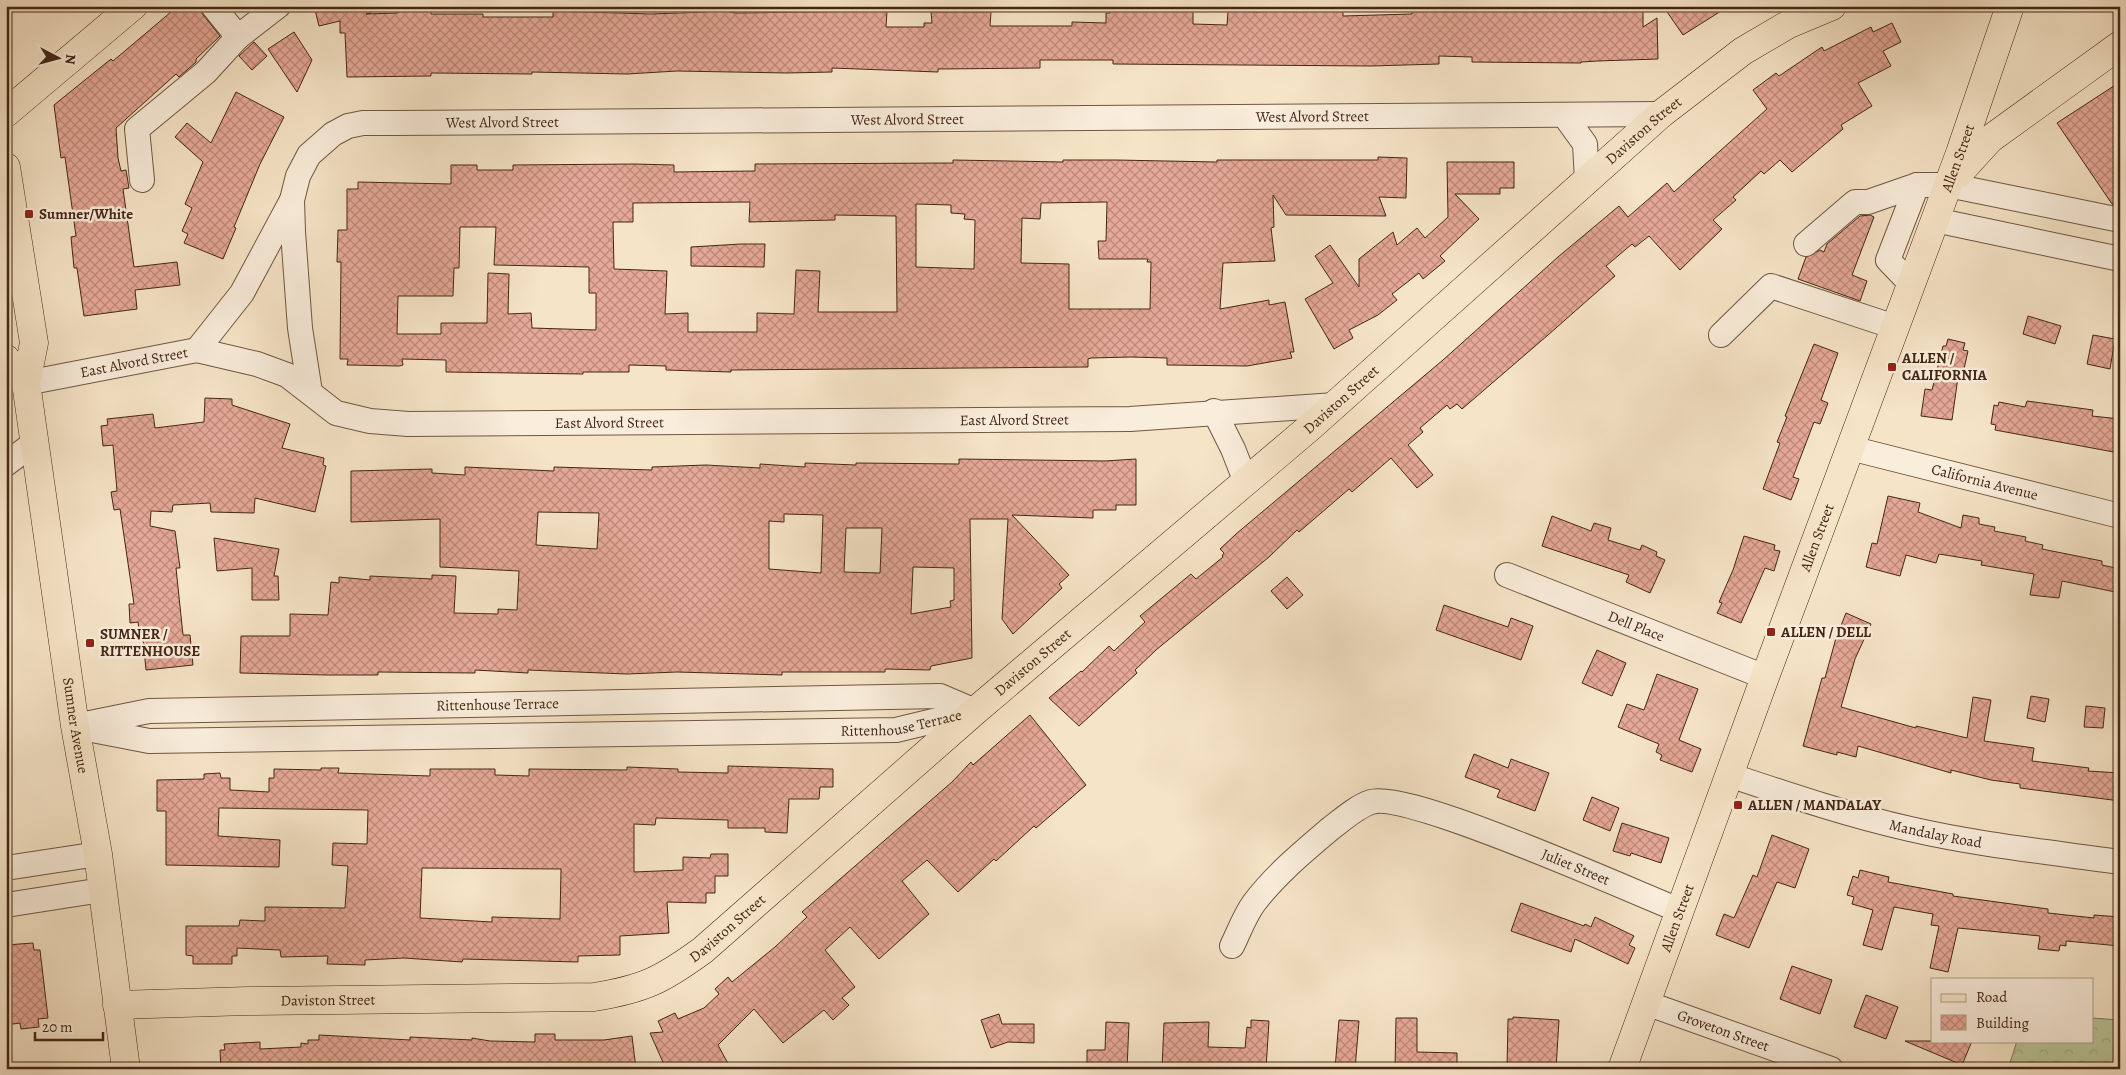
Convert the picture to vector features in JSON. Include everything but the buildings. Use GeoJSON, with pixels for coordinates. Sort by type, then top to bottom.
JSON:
{"type":"FeatureCollection","features":[{"type":"Feature","properties":{"kind":"main road","name":"Daviston Street"},"geometry":{"type":"LineString","coordinates":[[117,1005],[248,1001],[594,997],[640,988],[669,975],[703,950],[975,711],[1246,482],[1661,114],[1743,51],[1789,24],[1832,6]]}},
{"type":"Feature","properties":{"kind":"main road","name":"Allen Street"},"geometry":{"type":"LineString","coordinates":[[1622,1069],[1728,775],[1948,185],[2010,6]]}},
{"type":"Feature","properties":{"kind":"main road"},"geometry":{"type":"LineString","coordinates":[[6,113],[119,11]]}},
{"type":"Feature","properties":{"kind":"main road"},"geometry":{"type":"LineString","coordinates":[[1948,185],[1990,139],[2120,45]]}},
{"type":"Feature","properties":{"kind":"main road","name":"Sumner Avenue"},"geometry":{"type":"LineString","coordinates":[[6,167],[34,343],[26,383],[75,726],[98,854],[126,1069]]}},
{"type":"Feature","properties":{"kind":"main road"},"geometry":{"type":"LineString","coordinates":[[6,359],[26,383]]}},
{"type":"Feature","properties":{"kind":"street"},"geometry":{"type":"LineString","coordinates":[[213,6],[238,38]]}},
{"type":"Feature","properties":{"kind":"street"},"geometry":{"type":"LineString","coordinates":[[142,180],[137,129],[206,72],[238,38],[278,6]]}},
{"type":"Feature","properties":{"kind":"street","name":"West Alvord Street"},"geometry":{"type":"LineString","coordinates":[[197,350],[223,319],[251,280],[292,200],[298,176],[309,154],[333,134],[348,126],[363,124],[1661,114]]}},
{"type":"Feature","properties":{"kind":"street"},"geometry":{"type":"LineString","coordinates":[[1564,115],[1585,144],[1587,180]]}},
{"type":"Feature","properties":{"kind":"street"},"geometry":{"type":"LineString","coordinates":[[1911,284],[1888,260],[1917,185]]}},
{"type":"Feature","properties":{"kind":"street"},"geometry":{"type":"LineString","coordinates":[[1806,244],[1855,202],[1868,202],[1917,185],[1948,185],[2120,220]]}},
{"type":"Feature","properties":{"kind":"street","name":"West Alvord Street"},"geometry":{"type":"LineString","coordinates":[[292,200],[300,328],[310,392]]}},
{"type":"Feature","properties":{"kind":"street"},"geometry":{"type":"LineString","coordinates":[[1935,220],[2120,259]]}},
{"type":"Feature","properties":{"kind":"street"},"geometry":{"type":"LineString","coordinates":[[1721,335],[1771,286],[1895,326]]}},
{"type":"Feature","properties":{"kind":"street","name":"East Alvord Street"},"geometry":{"type":"LineString","coordinates":[[26,383],[197,350],[272,369],[287,375],[330,410],[344,415],[370,421],[408,424],[1130,419],[1214,411],[1334,404]]}},
{"type":"Feature","properties":{"kind":"street"},"geometry":{"type":"LineString","coordinates":[[1214,411],[1233,449],[1246,482]]}},
{"type":"Feature","properties":{"kind":"street"},"geometry":{"type":"LineString","coordinates":[[6,464],[34,443]]}},
{"type":"Feature","properties":{"kind":"street","name":"California Avenue"},"geometry":{"type":"LineString","coordinates":[[1850,448],[2120,516]]}},
{"type":"Feature","properties":{"kind":"street","name":"Dell Place"},"geometry":{"type":"LineString","coordinates":[[1508,575],[1765,677]]}},
{"type":"Feature","properties":{"kind":"street","name":"Rittenhouse Terrace"},"geometry":{"type":"LineString","coordinates":[[75,726],[149,712],[930,696],[940,696],[975,711]]}},
{"type":"Feature","properties":{"kind":"street","name":"Rittenhouse Terrace"},"geometry":{"type":"LineString","coordinates":[[75,726],[149,741],[896,730],[975,711]]}},
{"type":"Feature","properties":{"kind":"street","name":"Mandalay Road"},"geometry":{"type":"LineString","coordinates":[[1728,775],[1825,807],[1912,830],[1999,846],[2120,862]]}},
{"type":"Feature","properties":{"kind":"street","name":"Juliet Street"},"geometry":{"type":"LineString","coordinates":[[1232,946],[1253,904],[1288,864],[1349,814],[1370,802],[1386,800],[1425,809],[1471,826],[1679,910]]}},
{"type":"Feature","properties":{"kind":"street"},"geometry":{"type":"LineString","coordinates":[[6,868],[98,854]]}},
{"type":"Feature","properties":{"kind":"street"},"geometry":{"type":"LineString","coordinates":[[6,905],[102,890]]}},
{"type":"Feature","properties":{"kind":"street","name":"Groveton Street"},"geometry":{"type":"LineString","coordinates":[[1646,1003],[1831,1069]]}},
{"type":"Feature","properties":{"kind":"green space"},"geometry":{"type":"Polygon","coordinates":[[[2094,1018],[2120,1020],[2120,1069],[2008,1069],[2017,1042],[2094,1042],[2094,1018]]]}},
{"type":"Feature","properties":{"kind":"place","name":"Sumner/White"},"geometry":{"type":"Point","coordinates":[29,214]}},
{"type":"Feature","properties":{"kind":"place","name":"ALLEN / CALIFORNIA"},"geometry":{"type":"Point","coordinates":[1892,367]}},
{"type":"Feature","properties":{"kind":"place","name":"ALLEN / DELL"},"geometry":{"type":"Point","coordinates":[1771,632]}},
{"type":"Feature","properties":{"kind":"place","name":"SUMNER / RITTENHOUSE"},"geometry":{"type":"Point","coordinates":[90,643]}},
{"type":"Feature","properties":{"kind":"place","name":"ALLEN / MANDALAY"},"geometry":{"type":"Point","coordinates":[1738,805]}}]}
